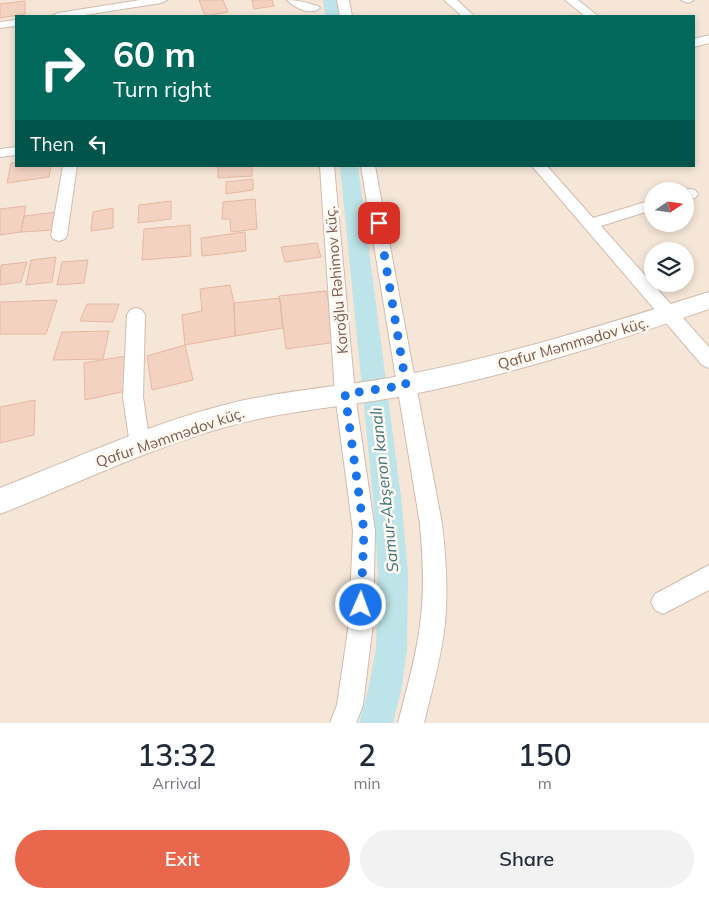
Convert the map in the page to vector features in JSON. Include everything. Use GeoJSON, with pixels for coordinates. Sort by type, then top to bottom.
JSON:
{"type":"FeatureCollection","features":[{"type":"Feature","properties":{"kind":"street"},"geometry":{"type":"LineString","coordinates":[[64,15],[161,0]]}},
{"type":"Feature","properties":{"kind":"street"},"geometry":{"type":"LineString","coordinates":[[293,0],[304,7],[314,8]]}},
{"type":"Feature","properties":{"kind":"street"},"geometry":{"type":"LineString","coordinates":[[343,0],[346,15]]}},
{"type":"Feature","properties":{"kind":"street"},"geometry":{"type":"LineString","coordinates":[[450,0],[467,15]]}},
{"type":"Feature","properties":{"kind":"street"},"geometry":{"type":"LineString","coordinates":[[571,0],[591,15]]}},
{"type":"Feature","properties":{"kind":"street"},"geometry":{"type":"LineString","coordinates":[[0,25],[15,23]]}},
{"type":"Feature","properties":{"kind":"street"},"geometry":{"type":"LineString","coordinates":[[695,42],[709,39]]}},
{"type":"Feature","properties":{"kind":"street"},"geometry":{"type":"LineString","coordinates":[[0,153],[15,151]]}},
{"type":"Feature","properties":{"kind":"street"},"geometry":{"type":"LineString","coordinates":[[59,235],[70,167]]}},
{"type":"Feature","properties":{"kind":"street","name":"Koroğlu Rəhimov küç."},"geometry":{"type":"LineString","coordinates":[[327,167],[345,394],[364,531],[361,623],[350,705],[343,723]]}},
{"type":"Feature","properties":{"kind":"street"},"geometry":{"type":"LineString","coordinates":[[368,167],[431,524],[435,563],[432,627],[411,723]]}},
{"type":"Feature","properties":{"kind":"street"},"geometry":{"type":"LineString","coordinates":[[540,167],[709,360]]}},
{"type":"Feature","properties":{"kind":"street"},"geometry":{"type":"LineString","coordinates":[[591,224],[644,207]]}},
{"type":"Feature","properties":{"kind":"street","name":"Qafur Məmmədov küç."},"geometry":{"type":"LineString","coordinates":[[0,501],[140,445],[209,420],[256,407],[406,385],[470,372],[538,355],[709,300]]}},
{"type":"Feature","properties":{"kind":"street"},"geometry":{"type":"LineString","coordinates":[[136,315],[133,398],[140,445]]}},
{"type":"Feature","properties":{"kind":"street"},"geometry":{"type":"LineString","coordinates":[[663,602],[709,577]]}},
{"type":"Feature","properties":{"kind":"shaded area"},"geometry":{"type":"Polygon","coordinates":[[[0,0],[709,0],[709,723],[0,723],[0,0]]]}},
{"type":"Feature","properties":{"kind":"building"},"geometry":{"type":"Polygon","coordinates":[[[199,0],[223,0],[228,12],[205,15],[199,0]]]}},
{"type":"Feature","properties":{"kind":"building"},"geometry":{"type":"Polygon","coordinates":[[[252,0],[272,0],[274,6],[254,9],[252,0]]]}},
{"type":"Feature","properties":{"kind":"building"},"geometry":{"type":"Polygon","coordinates":[[[25,1],[25,14],[0,18],[0,4],[25,1]]]}},
{"type":"Feature","properties":{"kind":"building"},"geometry":{"type":"Polygon","coordinates":[[[11,163],[15,163],[15,167],[51,167],[49,177],[7,183],[11,163]]]}},
{"type":"Feature","properties":{"kind":"building"},"geometry":{"type":"Polygon","coordinates":[[[218,167],[252,167],[252,176],[218,178],[218,167]]]}},
{"type":"Feature","properties":{"kind":"building"},"geometry":{"type":"Polygon","coordinates":[[[253,179],[253,190],[226,194],[226,182],[253,179]]]}},
{"type":"Feature","properties":{"kind":"building"},"geometry":{"type":"Polygon","coordinates":[[[255,199],[257,229],[231,232],[230,219],[222,219],[223,202],[255,199]]]}},
{"type":"Feature","properties":{"kind":"building"},"geometry":{"type":"Polygon","coordinates":[[[171,201],[171,219],[138,223],[139,205],[171,201]]]}},
{"type":"Feature","properties":{"kind":"building"},"geometry":{"type":"Polygon","coordinates":[[[26,206],[21,232],[0,235],[0,209],[26,206]]]}},
{"type":"Feature","properties":{"kind":"building"},"geometry":{"type":"Polygon","coordinates":[[[113,208],[113,228],[91,231],[93,212],[113,208]]]}},
{"type":"Feature","properties":{"kind":"building"},"geometry":{"type":"Polygon","coordinates":[[[56,212],[54,230],[21,232],[24,216],[56,212]]]}},
{"type":"Feature","properties":{"kind":"building"},"geometry":{"type":"Polygon","coordinates":[[[190,225],[191,256],[142,260],[144,229],[190,225]]]}},
{"type":"Feature","properties":{"kind":"building"},"geometry":{"type":"Polygon","coordinates":[[[245,232],[246,251],[202,256],[201,238],[245,232]]]}},
{"type":"Feature","properties":{"kind":"building"},"geometry":{"type":"Polygon","coordinates":[[[317,243],[321,257],[285,262],[281,247],[317,243]]]}},
{"type":"Feature","properties":{"kind":"building"},"geometry":{"type":"Polygon","coordinates":[[[56,257],[52,282],[26,285],[31,260],[56,257]]]}},
{"type":"Feature","properties":{"kind":"building"},"geometry":{"type":"Polygon","coordinates":[[[88,260],[84,283],[57,285],[62,262],[88,260]]]}},
{"type":"Feature","properties":{"kind":"building"},"geometry":{"type":"Polygon","coordinates":[[[27,262],[21,282],[0,285],[1,265],[27,262]]]}},
{"type":"Feature","properties":{"kind":"building"},"geometry":{"type":"Polygon","coordinates":[[[230,285],[234,303],[235,336],[185,345],[182,315],[202,311],[200,289],[230,285]]]}},
{"type":"Feature","properties":{"kind":"building"},"geometry":{"type":"Polygon","coordinates":[[[326,291],[337,342],[286,349],[279,296],[326,291]]]}},
{"type":"Feature","properties":{"kind":"building"},"geometry":{"type":"Polygon","coordinates":[[[280,298],[283,328],[235,336],[234,303],[280,298]]]}},
{"type":"Feature","properties":{"kind":"building"},"geometry":{"type":"Polygon","coordinates":[[[57,300],[46,334],[0,334],[0,302],[57,300]]]}},
{"type":"Feature","properties":{"kind":"building"},"geometry":{"type":"Polygon","coordinates":[[[87,304],[119,304],[113,322],[80,321],[87,304]]]}},
{"type":"Feature","properties":{"kind":"building"},"geometry":{"type":"Polygon","coordinates":[[[109,331],[103,359],[53,360],[62,332],[109,331]]]}},
{"type":"Feature","properties":{"kind":"building"},"geometry":{"type":"Polygon","coordinates":[[[185,345],[193,380],[152,390],[147,356],[185,345]]]}},
{"type":"Feature","properties":{"kind":"building"},"geometry":{"type":"Polygon","coordinates":[[[126,356],[126,391],[85,400],[84,363],[126,356]]]}},
{"type":"Feature","properties":{"kind":"building"},"geometry":{"type":"Polygon","coordinates":[[[35,400],[34,435],[0,443],[0,407],[35,400]]]}},
{"type":"Feature","properties":{"kind":"waterway","name":"Samur-Abşeron kanalı"},"geometry":{"type":"LineString","coordinates":[[330,0],[332,15]]}},
{"type":"Feature","properties":{"kind":"waterway","name":"Samur-Abşeron kanalı"},"geometry":{"type":"LineString","coordinates":[[349,167],[387,497],[393,573],[394,611],[391,649],[386,686],[376,723]]}},
{"type":"Feature","properties":{"kind":"route"},"geometry":{"type":"LineString","coordinates":[[361,605],[364,531],[345,394],[406,385],[379,223]]}}]}
